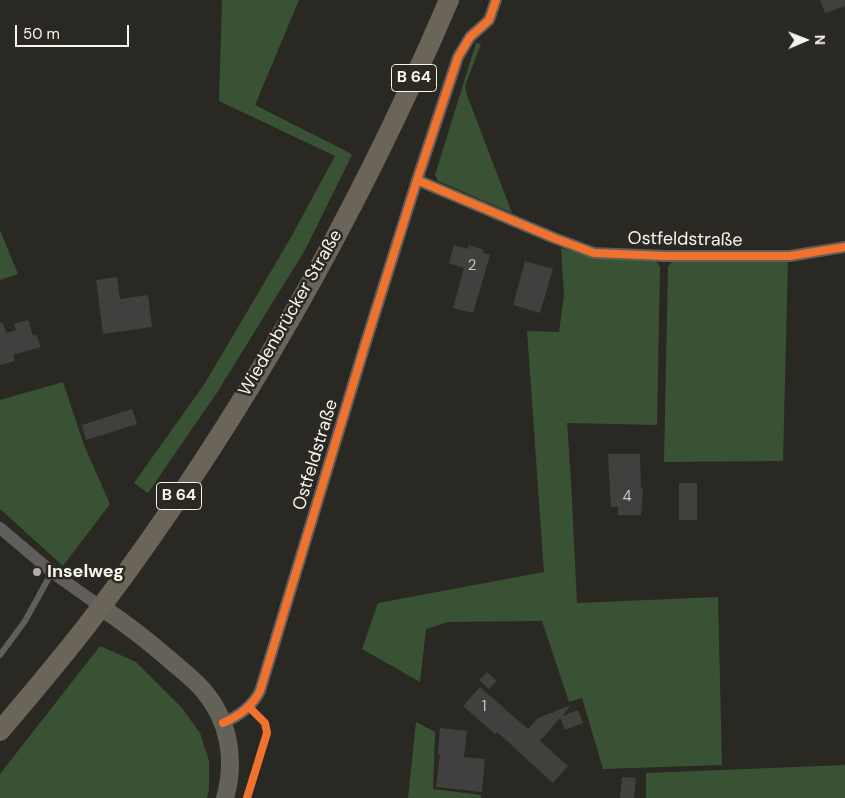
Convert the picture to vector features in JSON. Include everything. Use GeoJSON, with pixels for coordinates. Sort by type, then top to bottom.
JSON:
{"type":"FeatureCollection","features":[{"type":"Feature","properties":{"kind":"main road","name":"Wiedenbrücker Straße"},"geometry":{"type":"LineString","coordinates":[[0,731],[101,607],[210,450],[253,383],[323,259],[378,156],[448,0]]}},
{"type":"Feature","properties":{"kind":"main road"},"geometry":{"type":"LineString","coordinates":[[101,607],[133,629],[191,678],[211,701],[223,723],[228,741],[231,768],[224,798]]}},
{"type":"Feature","properties":{"kind":"street","name":"Ostfeldstraße"},"geometry":{"type":"LineString","coordinates":[[223,723],[250,707],[260,691],[365,345],[458,57],[470,37],[489,20],[496,0]]}},
{"type":"Feature","properties":{"kind":"street","name":"Ostfeldstraße"},"geometry":{"type":"LineString","coordinates":[[418,180],[594,253],[665,256],[790,256],[845,247]]}},
{"type":"Feature","properties":{"kind":"street"},"geometry":{"type":"LineString","coordinates":[[0,528],[52,572],[101,607]]}},
{"type":"Feature","properties":{"kind":"lane"},"geometry":{"type":"LineString","coordinates":[[0,655],[25,621],[52,572]]}},
{"type":"Feature","properties":{"kind":"green space"},"geometry":{"type":"Polygon","coordinates":[[[222,0],[299,0],[255,105],[352,155],[305,250],[218,391],[148,493],[134,483],[205,383],[290,239],[335,156],[219,101],[222,0]]]}},
{"type":"Feature","properties":{"kind":"green space"},"geometry":{"type":"Polygon","coordinates":[[[476,43],[481,44],[465,86],[512,213],[438,181],[435,175],[476,43]]]}},
{"type":"Feature","properties":{"kind":"green space"},"geometry":{"type":"Polygon","coordinates":[[[0,230],[18,274],[0,280],[0,230]]]}},
{"type":"Feature","properties":{"kind":"green space"},"geometry":{"type":"Polygon","coordinates":[[[561,248],[593,257],[655,260],[660,267],[657,425],[567,423],[577,603],[718,597],[722,765],[603,769],[582,698],[569,702],[542,621],[448,622],[426,629],[420,682],[362,649],[378,603],[544,572],[527,331],[559,332],[564,295],[561,248]]]}},
{"type":"Feature","properties":{"kind":"green space"},"geometry":{"type":"Polygon","coordinates":[[[673,260],[788,260],[783,461],[664,462],[668,267],[673,260]]]}},
{"type":"Feature","properties":{"kind":"green space"},"geometry":{"type":"Polygon","coordinates":[[[63,382],[84,445],[110,504],[63,566],[0,509],[0,400],[63,382]]]}},
{"type":"Feature","properties":{"kind":"green space"},"geometry":{"type":"Polygon","coordinates":[[[100,646],[136,662],[182,708],[200,733],[209,761],[209,790],[207,798],[0,798],[0,774],[100,646]]]}},
{"type":"Feature","properties":{"kind":"green space"},"geometry":{"type":"Polygon","coordinates":[[[416,722],[435,732],[433,789],[481,795],[481,798],[408,798],[416,722]]]}},
{"type":"Feature","properties":{"kind":"green space"},"geometry":{"type":"Polygon","coordinates":[[[845,765],[845,798],[646,798],[646,773],[845,765]]]}},
{"type":"Feature","properties":{"kind":"building"},"geometry":{"type":"Polygon","coordinates":[[[820,0],[845,0],[845,6],[825,13],[820,0]]]}},
{"type":"Feature","properties":{"kind":"building"},"geometry":{"type":"Polygon","coordinates":[[[454,245],[468,249],[469,245],[484,250],[483,253],[490,255],[473,313],[453,308],[464,268],[449,263],[454,245]]]}},
{"type":"Feature","properties":{"kind":"building"},"geometry":{"type":"Polygon","coordinates":[[[525,261],[553,269],[540,313],[513,305],[525,261]]]}},
{"type":"Feature","properties":{"kind":"building"},"geometry":{"type":"Polygon","coordinates":[[[117,277],[120,299],[148,295],[152,327],[103,334],[96,280],[117,277]]]}},
{"type":"Feature","properties":{"kind":"building"},"geometry":{"type":"Polygon","coordinates":[[[28,320],[33,336],[36,334],[41,347],[13,355],[15,361],[0,365],[0,323],[3,323],[6,333],[16,330],[14,324],[28,320]]]}},
{"type":"Feature","properties":{"kind":"building"},"geometry":{"type":"Polygon","coordinates":[[[132,409],[137,424],[86,440],[82,425],[132,409]]]}},
{"type":"Feature","properties":{"kind":"building"},"geometry":{"type":"Polygon","coordinates":[[[608,454],[640,454],[641,488],[643,488],[641,515],[618,515],[618,507],[611,507],[608,454]]]}},
{"type":"Feature","properties":{"kind":"building"},"geometry":{"type":"Polygon","coordinates":[[[679,483],[697,483],[697,520],[679,520],[679,483]]]}},
{"type":"Feature","properties":{"kind":"building"},"geometry":{"type":"Polygon","coordinates":[[[487,672],[497,681],[489,689],[479,680],[487,672]]]}},
{"type":"Feature","properties":{"kind":"building"},"geometry":{"type":"Polygon","coordinates":[[[480,687],[528,729],[538,718],[571,705],[562,716],[578,710],[583,723],[565,730],[560,718],[540,741],[568,766],[553,783],[497,732],[495,734],[463,706],[480,687]]]}},
{"type":"Feature","properties":{"kind":"building"},"geometry":{"type":"Polygon","coordinates":[[[440,728],[467,731],[464,757],[485,759],[482,792],[436,787],[440,755],[438,754],[440,728]]]}},
{"type":"Feature","properties":{"kind":"building"},"geometry":{"type":"Polygon","coordinates":[[[622,777],[636,778],[634,798],[620,798],[622,777]]]}},
{"type":"Feature","properties":{"kind":"cycle path"},"geometry":{"type":"LineString","coordinates":[[417,180],[458,57],[470,37],[489,20],[496,0]]}},
{"type":"Feature","properties":{"kind":"cycle path"},"geometry":{"type":"LineString","coordinates":[[223,723],[244,710],[253,702],[260,691],[417,180],[594,253],[665,256],[790,256],[845,247]]}},
{"type":"Feature","properties":{"kind":"cycle path"},"geometry":{"type":"LineString","coordinates":[[247,798],[267,733],[265,723],[249,707]]}},
{"type":"Feature","properties":{"kind":"place","name":"Inselweg"},"geometry":{"type":"Point","coordinates":[37,572]}}]}
